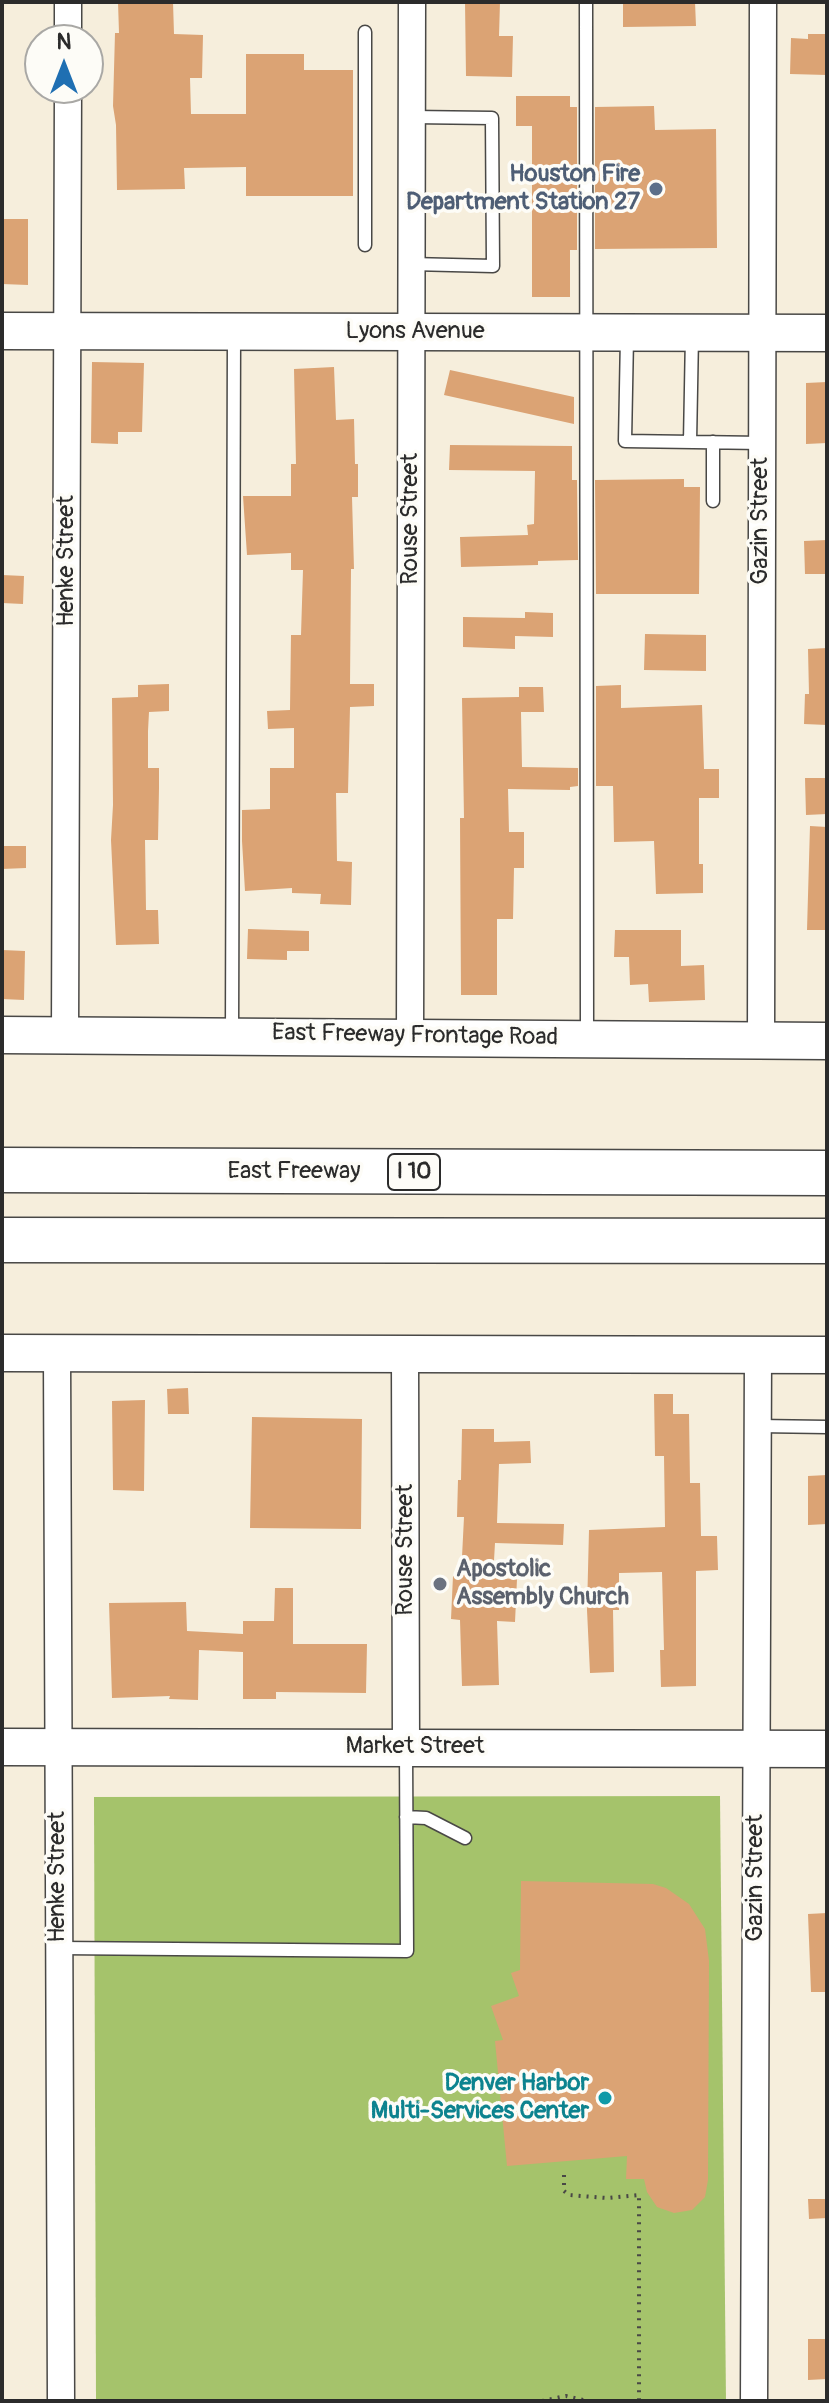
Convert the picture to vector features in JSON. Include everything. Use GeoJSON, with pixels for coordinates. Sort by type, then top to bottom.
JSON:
{"type":"FeatureCollection","features":[{"type":"Feature","properties":{"kind":"highway","name":"East Freeway"},"geometry":{"type":"LineString","coordinates":[[2,1170],[827,1173]]}},
{"type":"Feature","properties":{"kind":"highway"},"geometry":{"type":"LineString","coordinates":[[2,1240],[827,1241]]}},
{"type":"Feature","properties":{"kind":"street"},"geometry":{"type":"LineString","coordinates":[[68,2],[68,24]]}},
{"type":"Feature","properties":{"kind":"street","name":"Rouse Street"},"geometry":{"type":"LineString","coordinates":[[410,1036],[412,2]]}},
{"type":"Feature","properties":{"kind":"street","name":"Gazin Street"},"geometry":{"type":"LineString","coordinates":[[761,1040],[763,2]]}},
{"type":"Feature","properties":{"kind":"street","name":"Henke Street"},"geometry":{"type":"LineString","coordinates":[[65,1035],[68,104]]}},
{"type":"Feature","properties":{"kind":"street","name":"Lyons Avenue"},"geometry":{"type":"LineString","coordinates":[[2,331],[827,333]]}},
{"type":"Feature","properties":{"kind":"street","name":"East Freeway Frontage Road"},"geometry":{"type":"LineString","coordinates":[[2,1035],[827,1041]]}},
{"type":"Feature","properties":{"kind":"street"},"geometry":{"type":"LineString","coordinates":[[2,1353],[827,1355]]}},
{"type":"Feature","properties":{"kind":"street","name":"Henke Street"},"geometry":{"type":"LineString","coordinates":[[57,1354],[61,2401]]}},
{"type":"Feature","properties":{"kind":"street","name":"Rouse Street"},"geometry":{"type":"LineString","coordinates":[[405,1354],[406,1747]]}},
{"type":"Feature","properties":{"kind":"street","name":"Gazin Street"},"geometry":{"type":"LineString","coordinates":[[754,2401],[758,1355]]}},
{"type":"Feature","properties":{"kind":"street","name":"Market Street"},"geometry":{"type":"LineString","coordinates":[[2,1747],[827,1749]]}},
{"type":"Feature","properties":{"kind":"lane"},"geometry":{"type":"LineString","coordinates":[[586,2],[587,1038]]}},
{"type":"Feature","properties":{"kind":"lane"},"geometry":{"type":"LineString","coordinates":[[365,32],[365,245]]}},
{"type":"Feature","properties":{"kind":"lane"},"geometry":{"type":"LineString","coordinates":[[411,264],[493,266],[492,118],[412,117]]}},
{"type":"Feature","properties":{"kind":"lane"},"geometry":{"type":"LineString","coordinates":[[231,1035],[234,331]]}},
{"type":"Feature","properties":{"kind":"lane"},"geometry":{"type":"LineString","coordinates":[[627,332],[625,441],[762,443]]}},
{"type":"Feature","properties":{"kind":"lane"},"geometry":{"type":"LineString","coordinates":[[690,442],[692,332]]}},
{"type":"Feature","properties":{"kind":"lane"},"geometry":{"type":"LineString","coordinates":[[713,442],[713,501]]}},
{"type":"Feature","properties":{"kind":"lane"},"geometry":{"type":"LineString","coordinates":[[758,1426],[827,1427]]}},
{"type":"Feature","properties":{"kind":"lane"},"geometry":{"type":"LineString","coordinates":[[59,1948],[407,1951],[406,1747]]}},
{"type":"Feature","properties":{"kind":"lane"},"geometry":{"type":"LineString","coordinates":[[406,1817],[426,1818],[465,1838]]}},
{"type":"Feature","properties":{"kind":"path"},"geometry":{"type":"LineString","coordinates":[[564,2175],[564,2191],[569,2195],[607,2198],[639,2195],[639,2401]]}},
{"type":"Feature","properties":{"kind":"path"},"geometry":{"type":"LineString","coordinates":[[542,2401],[566,2396],[588,2401]]}},
{"type":"Feature","properties":{"kind":"green space"},"geometry":{"type":"Polygon","coordinates":[[[720,1796],[726,2401],[96,2401],[94,1797],[720,1796]]]}},
{"type":"Feature","properties":{"kind":"building"},"geometry":{"type":"Polygon","coordinates":[[[118,2],[173,2],[174,34],[203,35],[202,78],[190,78],[191,114],[246,114],[246,54],[304,54],[304,70],[353,70],[353,196],[246,196],[246,167],[184,168],[185,189],[117,190],[113,106],[115,33],[119,33],[118,2]]]}},
{"type":"Feature","properties":{"kind":"building"},"geometry":{"type":"Polygon","coordinates":[[[465,2],[500,2],[499,36],[513,36],[512,77],[466,76],[465,2]]]}},
{"type":"Feature","properties":{"kind":"building"},"geometry":{"type":"Polygon","coordinates":[[[623,2],[695,2],[696,26],[623,27],[623,2]]]}},
{"type":"Feature","properties":{"kind":"building"},"geometry":{"type":"Polygon","coordinates":[[[808,34],[827,34],[827,75],[790,74],[791,38],[808,39],[808,34]]]}},
{"type":"Feature","properties":{"kind":"building"},"geometry":{"type":"Polygon","coordinates":[[[516,96],[570,96],[570,107],[577,107],[577,250],[570,250],[570,297],[532,297],[532,126],[516,126],[516,96]]]}},
{"type":"Feature","properties":{"kind":"building","name":"Houston Fire Department Station 27"},"geometry":{"type":"Polygon","coordinates":[[[654,106],[655,130],[716,129],[717,248],[595,249],[595,107],[654,106]]]}},
{"type":"Feature","properties":{"kind":"building"},"geometry":{"type":"Polygon","coordinates":[[[2,219],[28,219],[28,285],[2,284],[2,219]]]}},
{"type":"Feature","properties":{"kind":"building"},"geometry":{"type":"Polygon","coordinates":[[[92,362],[144,363],[142,432],[118,432],[118,444],[91,443],[92,362]]]}},
{"type":"Feature","properties":{"kind":"building"},"geometry":{"type":"Polygon","coordinates":[[[334,367],[336,420],[354,419],[355,464],[358,464],[358,497],[352,497],[354,569],[351,569],[350,684],[374,684],[374,706],[350,707],[348,793],[336,793],[337,861],[352,862],[351,905],[320,904],[321,894],[292,893],[292,888],[245,891],[242,841],[242,810],[270,809],[270,768],[294,768],[294,728],[268,729],[267,711],[290,710],[291,635],[301,635],[303,570],[291,570],[291,553],[247,555],[243,496],[291,496],[291,464],[296,464],[294,369],[334,367]]]}},
{"type":"Feature","properties":{"kind":"building"},"geometry":{"type":"Polygon","coordinates":[[[450,370],[574,397],[574,424],[444,395],[450,370]]]}},
{"type":"Feature","properties":{"kind":"building"},"geometry":{"type":"Polygon","coordinates":[[[827,382],[827,443],[806,444],[806,383],[827,382]]]}},
{"type":"Feature","properties":{"kind":"building"},"geometry":{"type":"Polygon","coordinates":[[[450,445],[572,446],[572,480],[577,480],[578,560],[538,561],[538,565],[461,567],[460,537],[528,535],[527,525],[534,524],[535,471],[449,470],[450,445]]]}},
{"type":"Feature","properties":{"kind":"building"},"geometry":{"type":"Polygon","coordinates":[[[684,479],[684,487],[700,487],[699,594],[596,594],[595,480],[684,479]]]}},
{"type":"Feature","properties":{"kind":"building"},"geometry":{"type":"Polygon","coordinates":[[[827,540],[827,574],[805,574],[804,541],[827,540]]]}},
{"type":"Feature","properties":{"kind":"building"},"geometry":{"type":"Polygon","coordinates":[[[2,575],[24,576],[23,604],[2,603],[2,575]]]}},
{"type":"Feature","properties":{"kind":"building"},"geometry":{"type":"Polygon","coordinates":[[[525,612],[553,613],[553,637],[515,636],[515,649],[463,647],[463,617],[525,618],[525,612]]]}},
{"type":"Feature","properties":{"kind":"building"},"geometry":{"type":"Polygon","coordinates":[[[645,634],[706,635],[706,671],[644,670],[645,634]]]}},
{"type":"Feature","properties":{"kind":"building"},"geometry":{"type":"Polygon","coordinates":[[[827,648],[827,725],[804,724],[805,694],[809,694],[808,649],[827,648]]]}},
{"type":"Feature","properties":{"kind":"building"},"geometry":{"type":"Polygon","coordinates":[[[169,684],[169,711],[149,712],[148,731],[148,768],[159,768],[159,788],[158,840],[145,840],[146,910],[158,910],[159,944],[116,945],[111,840],[112,698],[138,697],[138,685],[169,684]]]}},
{"type":"Feature","properties":{"kind":"building"},"geometry":{"type":"Polygon","coordinates":[[[621,685],[621,708],[702,705],[704,769],[719,769],[719,798],[699,798],[699,864],[703,864],[703,893],[656,894],[654,841],[614,842],[613,786],[596,786],[596,686],[621,685]]]}},
{"type":"Feature","properties":{"kind":"building"},"geometry":{"type":"Polygon","coordinates":[[[519,687],[543,687],[544,712],[521,712],[522,767],[578,768],[578,786],[570,787],[570,790],[508,789],[509,832],[524,832],[524,868],[514,868],[513,919],[497,919],[497,995],[461,995],[460,818],[464,818],[462,698],[519,697],[519,687]]]}},
{"type":"Feature","properties":{"kind":"building"},"geometry":{"type":"Polygon","coordinates":[[[805,778],[827,778],[827,814],[806,815],[805,778]]]}},
{"type":"Feature","properties":{"kind":"building"},"geometry":{"type":"Polygon","coordinates":[[[810,826],[827,827],[827,930],[807,930],[810,826]]]}},
{"type":"Feature","properties":{"kind":"building"},"geometry":{"type":"Polygon","coordinates":[[[2,846],[26,846],[26,868],[2,869],[2,846]]]}},
{"type":"Feature","properties":{"kind":"building"},"geometry":{"type":"Polygon","coordinates":[[[248,929],[309,931],[309,951],[287,951],[287,960],[247,959],[248,929]]]}},
{"type":"Feature","properties":{"kind":"building"},"geometry":{"type":"Polygon","coordinates":[[[615,930],[681,930],[681,966],[704,965],[705,1000],[649,1002],[648,984],[630,985],[629,957],[614,957],[615,930]]]}},
{"type":"Feature","properties":{"kind":"building"},"geometry":{"type":"Polygon","coordinates":[[[2,950],[25,951],[24,1000],[2,999],[2,950]]]}},
{"type":"Feature","properties":{"kind":"building"},"geometry":{"type":"Polygon","coordinates":[[[188,1388],[189,1414],[168,1414],[167,1389],[188,1388]]]}},
{"type":"Feature","properties":{"kind":"building"},"geometry":{"type":"Polygon","coordinates":[[[654,1394],[673,1394],[673,1414],[689,1414],[690,1483],[700,1483],[701,1536],[717,1536],[718,1570],[696,1571],[696,1686],[661,1687],[660,1650],[664,1650],[662,1572],[619,1573],[619,1610],[613,1610],[614,1672],[590,1673],[587,1610],[589,1530],[665,1527],[664,1456],[655,1456],[654,1394]]]}},
{"type":"Feature","properties":{"kind":"building"},"geometry":{"type":"Polygon","coordinates":[[[145,1400],[144,1491],[113,1490],[112,1401],[145,1400]]]}},
{"type":"Feature","properties":{"kind":"building"},"geometry":{"type":"Polygon","coordinates":[[[252,1417],[362,1419],[361,1529],[250,1528],[252,1417]]]}},
{"type":"Feature","properties":{"kind":"building"},"geometry":{"type":"Polygon","coordinates":[[[462,1429],[494,1429],[494,1442],[530,1441],[531,1463],[499,1464],[497,1523],[564,1524],[563,1545],[495,1543],[493,1578],[517,1579],[515,1622],[497,1621],[499,1685],[462,1686],[460,1620],[451,1619],[453,1576],[461,1577],[464,1517],[457,1517],[462,1429]]]}},
{"type":"Feature","properties":{"kind":"building"},"geometry":{"type":"Polygon","coordinates":[[[827,1475],[827,1524],[808,1525],[808,1476],[827,1475]]]}},
{"type":"Feature","properties":{"kind":"building"},"geometry":{"type":"Polygon","coordinates":[[[275,1588],[293,1588],[293,1644],[367,1644],[366,1693],[276,1692],[276,1699],[243,1699],[243,1652],[199,1650],[198,1700],[169,1699],[170,1696],[112,1698],[109,1603],[186,1602],[187,1631],[243,1634],[243,1621],[274,1621],[275,1588]]]}},
{"type":"Feature","properties":{"kind":"building","name":"Denver Harbor Multi-Services Center"},"geometry":{"type":"Polygon","coordinates":[[[521,1881],[653,1884],[666,1888],[689,1904],[705,1929],[709,1961],[708,2180],[705,2197],[692,2210],[674,2213],[657,2207],[647,2192],[644,2179],[626,2179],[627,2156],[507,2166],[495,2041],[503,2040],[491,2006],[519,1996],[511,1973],[520,1970],[521,1881]]]}},
{"type":"Feature","properties":{"kind":"building"},"geometry":{"type":"Polygon","coordinates":[[[827,1913],[827,1992],[811,1992],[808,1914],[827,1913]]]}},
{"type":"Feature","properties":{"kind":"building"},"geometry":{"type":"Polygon","coordinates":[[[808,2199],[827,2199],[827,2218],[809,2219],[808,2199]]]}},
{"type":"Feature","properties":{"kind":"building"},"geometry":{"type":"Polygon","coordinates":[[[808,2339],[827,2339],[827,2379],[808,2380],[808,2339]]]}},
{"type":"Feature","properties":{"kind":"place","name":"Houston Fire Department Station 27"},"geometry":{"type":"Point","coordinates":[656,189]}},
{"type":"Feature","properties":{"kind":"place","name":"Apostolic Assembly Church"},"geometry":{"type":"Point","coordinates":[440,1584]}},
{"type":"Feature","properties":{"kind":"place","name":"Denver Harbor Multi-Services Center"},"geometry":{"type":"Point","coordinates":[605,2098]}}]}
